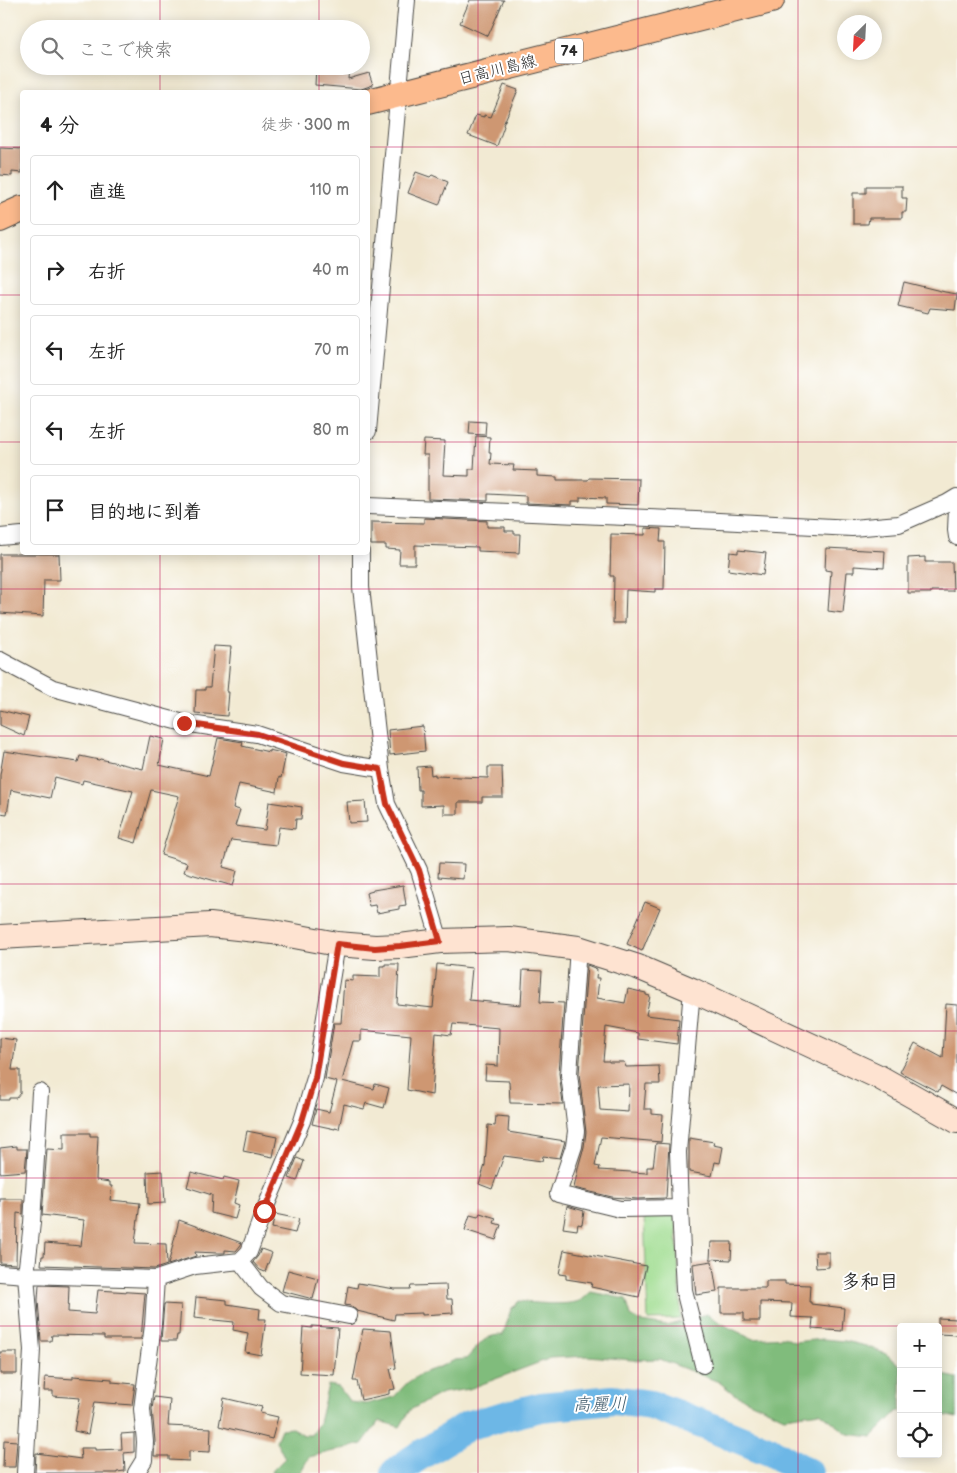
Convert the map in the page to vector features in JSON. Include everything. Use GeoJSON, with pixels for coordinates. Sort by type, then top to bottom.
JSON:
{"type":"FeatureCollection","features":[{"type":"Feature","properties":{"kind":"main road","name":"日高川島線"},"geometry":{"type":"LineString","coordinates":[[370,101],[772,0]]}},
{"type":"Feature","properties":{"kind":"main road"},"geometry":{"type":"LineString","coordinates":[[0,219],[20,211]]}},
{"type":"Feature","properties":{"kind":"street"},"geometry":{"type":"LineString","coordinates":[[370,409],[407,0]]}},
{"type":"Feature","properties":{"kind":"street"},"geometry":{"type":"LineString","coordinates":[[370,506],[852,528],[899,524],[957,497]]}},
{"type":"Feature","properties":{"kind":"street"},"geometry":{"type":"LineString","coordinates":[[957,508],[957,537]]}},
{"type":"Feature","properties":{"kind":"street"},"geometry":{"type":"LineString","coordinates":[[0,537],[20,535]]}},
{"type":"Feature","properties":{"kind":"street"},"geometry":{"type":"LineString","coordinates":[[361,555],[361,587],[380,769],[387,804],[419,870],[440,941]]}},
{"type":"Feature","properties":{"kind":"street"},"geometry":{"type":"LineString","coordinates":[[0,660],[53,688],[184,723],[258,734],[344,763],[380,769]]}},
{"type":"Feature","properties":{"kind":"street"},"geometry":{"type":"LineString","coordinates":[[0,937],[210,925],[273,932],[337,944],[375,948],[440,941],[509,939],[578,948],[638,967],[692,990],[879,1077],[957,1121]]}},
{"type":"Feature","properties":{"kind":"street"},"geometry":{"type":"LineString","coordinates":[[0,1273],[156,1279],[195,1266],[240,1261],[249,1252],[302,1121],[315,1078],[337,944]]}},
{"type":"Feature","properties":{"kind":"street"},"geometry":{"type":"LineString","coordinates":[[578,948],[569,1074],[576,1131],[574,1146],[558,1194],[620,1209],[680,1208]]}},
{"type":"Feature","properties":{"kind":"street"},"geometry":{"type":"LineString","coordinates":[[692,990],[678,1152],[684,1290],[703,1365]]}},
{"type":"Feature","properties":{"kind":"street"},"geometry":{"type":"LineString","coordinates":[[25,1473],[32,1350],[26,1275],[32,1223],[40,1092]]}},
{"type":"Feature","properties":{"kind":"street"},"geometry":{"type":"LineString","coordinates":[[240,1261],[261,1288],[280,1303],[349,1316]]}},
{"type":"Feature","properties":{"kind":"street"},"geometry":{"type":"LineString","coordinates":[[136,1473],[144,1460],[145,1442],[142,1409],[153,1325],[156,1279]]}},
{"type":"Feature","properties":{"kind":"green space"},"geometry":{"type":"Polygon","coordinates":[[[676,1213],[681,1319],[648,1320],[644,1214],[676,1213]]]}},
{"type":"Feature","properties":{"kind":"green space"},"geometry":{"type":"Polygon","coordinates":[[[591,1292],[626,1299],[631,1316],[641,1322],[667,1326],[706,1314],[753,1339],[784,1337],[794,1342],[823,1339],[866,1346],[886,1354],[897,1363],[897,1412],[872,1437],[848,1434],[820,1412],[784,1417],[734,1394],[719,1382],[660,1359],[632,1360],[588,1356],[551,1358],[469,1389],[442,1393],[410,1410],[400,1427],[379,1421],[362,1444],[309,1457],[300,1473],[272,1473],[285,1458],[276,1441],[281,1429],[292,1428],[304,1435],[311,1435],[319,1423],[328,1385],[339,1387],[350,1402],[366,1404],[394,1397],[407,1383],[422,1373],[455,1360],[466,1359],[486,1339],[496,1335],[503,1335],[511,1309],[519,1301],[549,1304],[574,1303],[591,1292]]]}},
{"type":"Feature","properties":{"kind":"green space"},"geometry":{"type":"Polygon","coordinates":[[[942,1375],[957,1378],[957,1418],[942,1415],[942,1375]]]}},
{"type":"Feature","properties":{"kind":"building"},"geometry":{"type":"Polygon","coordinates":[[[470,0],[504,0],[488,36],[460,23],[470,0]]]}},
{"type":"Feature","properties":{"kind":"building"},"geometry":{"type":"Polygon","coordinates":[[[316,75],[348,75],[348,79],[370,75],[373,85],[361,89],[315,85],[316,75]]]}},
{"type":"Feature","properties":{"kind":"building"},"geometry":{"type":"Polygon","coordinates":[[[504,85],[518,90],[503,125],[497,146],[468,135],[476,115],[491,117],[504,85]]]}},
{"type":"Feature","properties":{"kind":"building"},"geometry":{"type":"Polygon","coordinates":[[[0,148],[20,149],[20,173],[12,172],[12,176],[0,175],[0,148]]]}},
{"type":"Feature","properties":{"kind":"building"},"geometry":{"type":"Polygon","coordinates":[[[416,172],[430,177],[432,175],[448,182],[439,205],[408,193],[416,172]]]}},
{"type":"Feature","properties":{"kind":"building"},"geometry":{"type":"Polygon","coordinates":[[[866,186],[902,186],[902,198],[907,198],[906,212],[902,212],[902,218],[869,218],[868,224],[853,224],[853,193],[866,193],[866,186]]]}},
{"type":"Feature","properties":{"kind":"building"},"geometry":{"type":"Polygon","coordinates":[[[904,282],[957,294],[955,310],[930,308],[928,313],[898,306],[904,282]]]}},
{"type":"Feature","properties":{"kind":"building"},"geometry":{"type":"Polygon","coordinates":[[[470,421],[486,422],[485,435],[469,434],[470,421]]]}},
{"type":"Feature","properties":{"kind":"building"},"geometry":{"type":"Polygon","coordinates":[[[476,436],[490,437],[490,464],[514,465],[513,470],[537,471],[537,476],[557,477],[557,480],[588,480],[589,478],[639,479],[638,505],[606,504],[606,498],[580,497],[580,501],[572,501],[572,505],[526,503],[526,496],[488,494],[488,501],[428,499],[428,455],[423,455],[424,440],[445,441],[443,475],[469,476],[469,469],[474,469],[476,436]]]}},
{"type":"Feature","properties":{"kind":"building"},"geometry":{"type":"Polygon","coordinates":[[[424,518],[487,521],[487,527],[505,527],[505,531],[514,531],[514,534],[520,534],[519,553],[478,551],[478,547],[415,545],[415,564],[399,564],[400,550],[386,549],[386,545],[371,545],[371,522],[424,523],[424,518]]]}},
{"type":"Feature","properties":{"kind":"building"},"geometry":{"type":"Polygon","coordinates":[[[645,528],[661,529],[660,542],[665,542],[664,589],[655,589],[655,592],[626,590],[625,623],[613,623],[614,576],[610,576],[611,534],[645,535],[645,528]]]}},
{"type":"Feature","properties":{"kind":"building"},"geometry":{"type":"Polygon","coordinates":[[[826,548],[885,551],[884,568],[854,566],[854,572],[847,572],[843,613],[828,611],[831,571],[825,570],[826,548]]]}},
{"type":"Feature","properties":{"kind":"building"},"geometry":{"type":"Polygon","coordinates":[[[738,550],[766,553],[763,575],[728,570],[730,552],[738,553],[738,550]]]}},
{"type":"Feature","properties":{"kind":"building"},"geometry":{"type":"Polygon","coordinates":[[[0,554],[59,555],[60,580],[44,580],[43,616],[0,613],[0,554]]]}},
{"type":"Feature","properties":{"kind":"building"},"geometry":{"type":"Polygon","coordinates":[[[925,557],[925,562],[952,562],[953,591],[908,593],[908,558],[925,557]]]}},
{"type":"Feature","properties":{"kind":"building"},"geometry":{"type":"Polygon","coordinates":[[[214,646],[231,647],[227,716],[195,713],[196,690],[205,690],[205,687],[210,687],[214,646]]]}},
{"type":"Feature","properties":{"kind":"building"},"geometry":{"type":"Polygon","coordinates":[[[0,710],[29,717],[24,736],[0,725],[0,710]]]}},
{"type":"Feature","properties":{"kind":"building"},"geometry":{"type":"Polygon","coordinates":[[[423,726],[425,751],[390,755],[388,730],[423,726]]]}},
{"type":"Feature","properties":{"kind":"building"},"geometry":{"type":"Polygon","coordinates":[[[150,736],[164,739],[159,765],[209,776],[218,738],[243,742],[242,746],[286,754],[281,778],[279,777],[277,792],[239,784],[233,808],[240,810],[235,826],[265,830],[269,802],[302,807],[301,819],[296,819],[295,829],[279,827],[276,845],[231,840],[223,867],[237,871],[233,886],[184,872],[187,863],[161,855],[179,796],[151,790],[136,843],[119,838],[133,791],[83,780],[82,784],[55,777],[50,798],[11,790],[7,814],[0,813],[0,775],[4,751],[78,762],[80,756],[143,769],[150,736]]]}},
{"type":"Feature","properties":{"kind":"building"},"geometry":{"type":"Polygon","coordinates":[[[430,766],[431,775],[435,774],[435,776],[488,778],[488,767],[502,767],[503,797],[482,797],[482,802],[458,802],[458,814],[444,814],[444,805],[421,806],[421,790],[418,790],[417,767],[430,766]]]}},
{"type":"Feature","properties":{"kind":"building"},"geometry":{"type":"Polygon","coordinates":[[[365,801],[367,822],[349,823],[347,802],[365,801]]]}},
{"type":"Feature","properties":{"kind":"building"},"geometry":{"type":"Polygon","coordinates":[[[439,863],[464,864],[463,879],[438,877],[439,863]]]}},
{"type":"Feature","properties":{"kind":"building"},"geometry":{"type":"Polygon","coordinates":[[[403,885],[406,905],[399,906],[399,909],[377,913],[375,905],[369,906],[366,893],[403,885]]]}},
{"type":"Feature","properties":{"kind":"building"},"geometry":{"type":"Polygon","coordinates":[[[645,902],[660,908],[642,951],[627,944],[645,902]]]}},
{"type":"Feature","properties":{"kind":"building"},"geometry":{"type":"Polygon","coordinates":[[[385,964],[399,964],[397,1004],[433,1008],[437,964],[472,968],[469,1000],[521,1005],[523,970],[542,971],[540,1002],[564,1003],[559,1073],[563,1104],[510,1103],[509,1081],[485,1080],[486,1065],[498,1066],[499,1028],[453,1024],[451,1035],[436,1033],[432,1095],[407,1090],[411,1035],[361,1030],[361,1041],[353,1041],[342,1081],[374,1089],[375,1084],[389,1088],[384,1108],[366,1103],[364,1109],[344,1104],[339,1129],[312,1124],[316,1109],[329,1112],[337,1082],[325,1079],[334,1023],[341,1023],[344,980],[353,981],[353,976],[380,977],[380,966],[385,966],[385,964]]]}},
{"type":"Feature","properties":{"kind":"building"},"geometry":{"type":"Polygon","coordinates":[[[587,965],[597,969],[596,978],[599,978],[597,998],[625,1003],[628,989],[646,993],[646,995],[650,996],[646,1015],[679,1019],[677,1044],[638,1039],[638,1033],[606,1027],[603,1061],[624,1062],[626,1067],[659,1066],[660,1084],[646,1084],[644,1109],[652,1109],[652,1114],[663,1115],[661,1142],[601,1137],[595,1166],[600,1167],[599,1170],[647,1173],[647,1167],[653,1167],[656,1143],[669,1144],[666,1198],[637,1199],[612,1197],[574,1188],[586,1132],[579,1074],[587,965]],[[629,1084],[598,1085],[600,1110],[628,1112],[629,1084]]]}},
{"type":"Feature","properties":{"kind":"building"},"geometry":{"type":"Polygon","coordinates":[[[946,1004],[957,1005],[957,1095],[941,1086],[938,1092],[900,1072],[915,1043],[943,1058],[946,1004]]]}},
{"type":"Feature","properties":{"kind":"building"},"geometry":{"type":"Polygon","coordinates":[[[0,1038],[16,1040],[12,1070],[20,1070],[20,1093],[16,1098],[9,1098],[9,1100],[0,1100],[0,1038]]]}},
{"type":"Feature","properties":{"kind":"building"},"geometry":{"type":"Polygon","coordinates":[[[496,1116],[509,1117],[508,1132],[565,1141],[560,1158],[543,1156],[542,1161],[504,1156],[492,1189],[479,1184],[485,1165],[488,1125],[495,1126],[496,1116]]]}},
{"type":"Feature","properties":{"kind":"building"},"geometry":{"type":"Polygon","coordinates":[[[247,1131],[277,1137],[273,1157],[243,1151],[247,1131]]]}},
{"type":"Feature","properties":{"kind":"building"},"geometry":{"type":"Polygon","coordinates":[[[64,1133],[90,1133],[90,1136],[98,1136],[96,1180],[110,1182],[110,1186],[112,1186],[110,1200],[140,1203],[135,1243],[166,1244],[167,1265],[155,1269],[41,1265],[45,1243],[81,1246],[84,1220],[42,1215],[47,1149],[64,1150],[64,1133]]]}},
{"type":"Feature","properties":{"kind":"building"},"geometry":{"type":"Polygon","coordinates":[[[689,1138],[714,1142],[713,1145],[723,1147],[720,1163],[715,1162],[712,1176],[689,1172],[689,1138]]]}},
{"type":"Feature","properties":{"kind":"building"},"geometry":{"type":"Polygon","coordinates":[[[17,1146],[17,1149],[27,1149],[25,1171],[0,1173],[0,1148],[17,1146]]]}},
{"type":"Feature","properties":{"kind":"building"},"geometry":{"type":"Polygon","coordinates":[[[297,1158],[304,1161],[297,1181],[289,1178],[297,1158]]]}},
{"type":"Feature","properties":{"kind":"building"},"geometry":{"type":"Polygon","coordinates":[[[163,1171],[165,1203],[148,1204],[147,1172],[163,1171]]]}},
{"type":"Feature","properties":{"kind":"building"},"geometry":{"type":"Polygon","coordinates":[[[191,1172],[223,1180],[224,1177],[239,1181],[234,1203],[239,1205],[235,1219],[211,1213],[212,1195],[187,1187],[191,1172]]]}},
{"type":"Feature","properties":{"kind":"building"},"geometry":{"type":"Polygon","coordinates":[[[0,1199],[23,1199],[23,1214],[17,1213],[16,1264],[0,1263],[0,1199]]]}},
{"type":"Feature","properties":{"kind":"building"},"geometry":{"type":"Polygon","coordinates":[[[567,1206],[584,1211],[582,1225],[578,1224],[577,1230],[563,1228],[567,1206]]]}},
{"type":"Feature","properties":{"kind":"building"},"geometry":{"type":"Polygon","coordinates":[[[480,1213],[496,1218],[494,1223],[501,1225],[496,1240],[465,1230],[470,1215],[478,1217],[480,1213]]]}},
{"type":"Feature","properties":{"kind":"building"},"geometry":{"type":"Polygon","coordinates":[[[275,1214],[299,1219],[295,1233],[272,1228],[275,1214]]]}},
{"type":"Feature","properties":{"kind":"building"},"geometry":{"type":"Polygon","coordinates":[[[179,1220],[242,1243],[236,1251],[225,1250],[225,1253],[195,1252],[196,1256],[168,1265],[179,1220]]]}},
{"type":"Feature","properties":{"kind":"building"},"geometry":{"type":"Polygon","coordinates":[[[711,1242],[732,1242],[731,1260],[710,1259],[711,1242]]]}},
{"type":"Feature","properties":{"kind":"building"},"geometry":{"type":"Polygon","coordinates":[[[261,1249],[272,1253],[265,1272],[260,1270],[253,1262],[261,1249]]]}},
{"type":"Feature","properties":{"kind":"building"},"geometry":{"type":"Polygon","coordinates":[[[564,1250],[646,1266],[639,1297],[591,1287],[592,1283],[566,1279],[566,1275],[559,1274],[564,1250]]]}},
{"type":"Feature","properties":{"kind":"building"},"geometry":{"type":"Polygon","coordinates":[[[815,1252],[829,1252],[829,1267],[816,1268],[815,1252]]]}},
{"type":"Feature","properties":{"kind":"building"},"geometry":{"type":"Polygon","coordinates":[[[712,1261],[717,1292],[696,1295],[693,1264],[712,1261]]]}},
{"type":"Feature","properties":{"kind":"building"},"geometry":{"type":"Polygon","coordinates":[[[288,1270],[318,1278],[313,1299],[282,1291],[288,1270]]]}},
{"type":"Feature","properties":{"kind":"building"},"geometry":{"type":"Polygon","coordinates":[[[766,1281],[785,1281],[785,1284],[810,1285],[809,1302],[811,1304],[844,1308],[842,1331],[812,1329],[813,1318],[791,1317],[792,1303],[760,1302],[760,1321],[744,1321],[744,1313],[721,1313],[721,1288],[766,1288],[766,1281]]]}},
{"type":"Feature","properties":{"kind":"building"},"geometry":{"type":"Polygon","coordinates":[[[358,1283],[395,1289],[410,1289],[411,1286],[446,1285],[447,1299],[452,1299],[453,1313],[395,1314],[394,1320],[357,1311],[351,1306],[345,1305],[348,1286],[357,1288],[358,1283]]]}},
{"type":"Feature","properties":{"kind":"building"},"geometry":{"type":"Polygon","coordinates":[[[39,1285],[69,1286],[68,1312],[95,1314],[98,1290],[145,1293],[141,1339],[104,1339],[104,1336],[52,1335],[51,1341],[41,1341],[38,1300],[39,1285]]]}},
{"type":"Feature","properties":{"kind":"building"},"geometry":{"type":"Polygon","coordinates":[[[196,1297],[227,1300],[227,1304],[260,1309],[259,1319],[266,1319],[261,1355],[245,1352],[248,1333],[233,1330],[234,1322],[194,1318],[196,1297]]]}},
{"type":"Feature","properties":{"kind":"building"},"geometry":{"type":"Polygon","coordinates":[[[164,1304],[181,1305],[179,1335],[177,1335],[176,1341],[161,1341],[164,1304]]]}},
{"type":"Feature","properties":{"kind":"building"},"geometry":{"type":"Polygon","coordinates":[[[938,1318],[957,1319],[957,1335],[942,1334],[942,1323],[938,1323],[938,1318]]]}},
{"type":"Feature","properties":{"kind":"building"},"geometry":{"type":"Polygon","coordinates":[[[312,1326],[338,1328],[334,1375],[300,1373],[303,1327],[312,1328],[312,1326]]]}},
{"type":"Feature","properties":{"kind":"building"},"geometry":{"type":"Polygon","coordinates":[[[363,1329],[391,1331],[396,1368],[390,1369],[395,1389],[389,1390],[389,1394],[361,1400],[357,1381],[353,1381],[363,1329]]]}},
{"type":"Feature","properties":{"kind":"building"},"geometry":{"type":"Polygon","coordinates":[[[0,1352],[17,1352],[17,1374],[0,1374],[0,1352]]]}},
{"type":"Feature","properties":{"kind":"building"},"geometry":{"type":"Polygon","coordinates":[[[73,1376],[112,1379],[112,1382],[135,1384],[132,1405],[94,1402],[88,1434],[74,1431],[80,1398],[53,1396],[53,1391],[44,1391],[45,1377],[73,1379],[73,1376]]]}},
{"type":"Feature","properties":{"kind":"building"},"geometry":{"type":"Polygon","coordinates":[[[154,1397],[170,1399],[168,1426],[211,1428],[210,1452],[189,1451],[189,1461],[169,1460],[169,1456],[154,1456],[155,1441],[152,1409],[154,1397]]]}},
{"type":"Feature","properties":{"kind":"building"},"geometry":{"type":"Polygon","coordinates":[[[224,1398],[262,1407],[260,1413],[278,1417],[272,1439],[219,1426],[224,1398]]]}},
{"type":"Feature","properties":{"kind":"building"},"geometry":{"type":"Polygon","coordinates":[[[134,1433],[134,1452],[124,1453],[125,1471],[117,1473],[35,1473],[36,1453],[81,1459],[80,1448],[95,1448],[95,1450],[122,1449],[121,1434],[134,1433]]]}},
{"type":"Feature","properties":{"kind":"building"},"geometry":{"type":"Polygon","coordinates":[[[4,1440],[17,1441],[15,1467],[3,1467],[4,1440]]]}},
{"type":"Feature","properties":{"kind":"waterway","name":"高麗川"},"geometry":{"type":"LineString","coordinates":[[395,1473],[469,1425],[541,1407],[613,1400],[651,1405],[710,1427],[772,1452],[808,1473]]}},
{"type":"Feature","properties":{"kind":"district","name":"多和目"},"geometry":{"type":"Point","coordinates":[870,1281]}},
{"type":"Feature","properties":{"kind":"route"},"geometry":{"type":"LineString","coordinates":[[184,723],[258,734],[344,763],[380,769],[387,804],[419,870],[440,941],[375,948],[337,944],[315,1078],[302,1121],[264,1211]]}}]}
